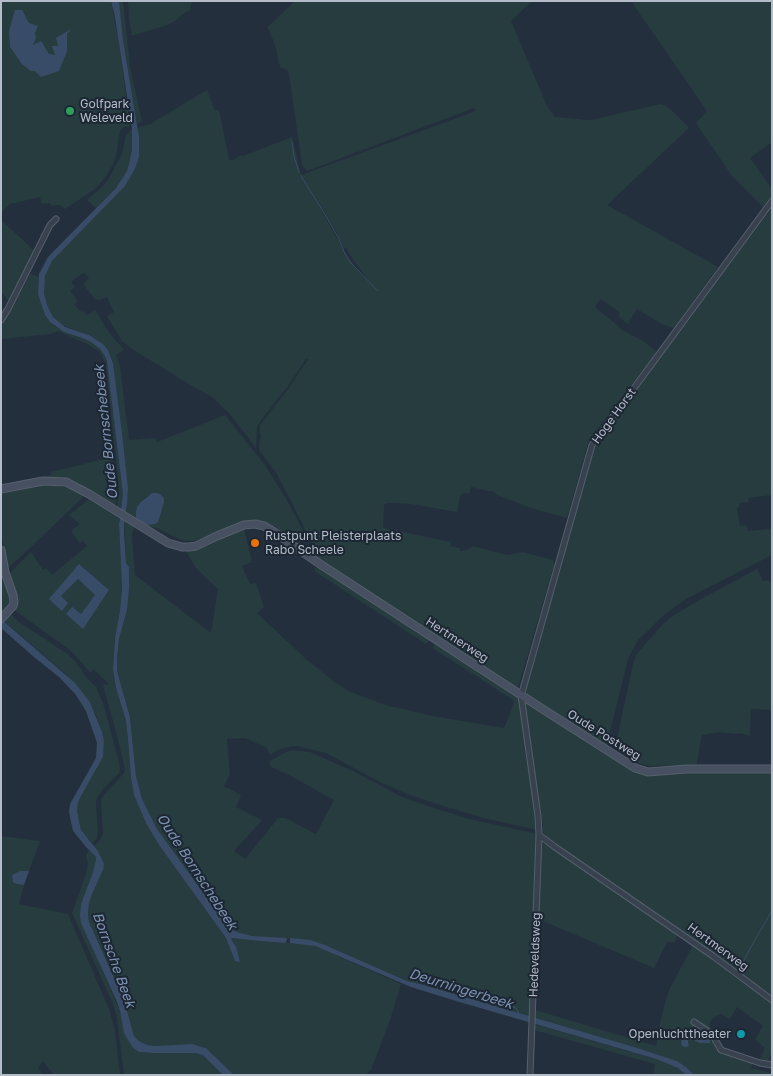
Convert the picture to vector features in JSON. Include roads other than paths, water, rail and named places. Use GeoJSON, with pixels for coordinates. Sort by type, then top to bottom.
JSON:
{"type":"FeatureCollection","features":[{"type":"Feature","properties":{"kind":"street","name":"Hoge Horst"},"geometry":{"type":"LineString","coordinates":[[522,696],[592,445],[772,201]]}},
{"type":"Feature","properties":{"kind":"street"},"geometry":{"type":"LineString","coordinates":[[1,320],[24,279],[50,225],[56,219]]}},
{"type":"Feature","properties":{"kind":"street","name":"Hertmerweg"},"geometry":{"type":"LineString","coordinates":[[1,488],[43,481],[66,482],[84,491],[168,543],[185,548],[196,546],[247,525],[258,525],[268,528],[522,696]]}},
{"type":"Feature","properties":{"kind":"street"},"geometry":{"type":"LineString","coordinates":[[1,550],[14,602],[13,606],[2,617]]}},
{"type":"Feature","properties":{"kind":"street","name":"Oude Postweg"},"geometry":{"type":"LineString","coordinates":[[522,696],[642,771],[772,769]]}},
{"type":"Feature","properties":{"kind":"street"},"geometry":{"type":"LineString","coordinates":[[522,696],[540,835]]}},
{"type":"Feature","properties":{"kind":"street","name":"Hertmerweg"},"geometry":{"type":"LineString","coordinates":[[540,835],[713,956],[772,1000]]}},
{"type":"Feature","properties":{"kind":"street","name":"Hedeveldsweg"},"geometry":{"type":"LineString","coordinates":[[530,1075],[540,835]]}},
{"type":"Feature","properties":{"kind":"street"},"geometry":{"type":"LineString","coordinates":[[694,1022],[712,1034],[720,1050],[772,1065]]}},
{"type":"Feature","properties":{"kind":"water"},"geometry":{"type":"Polygon","coordinates":[[[111,1],[119,1],[123,40],[139,137],[139,157],[135,169],[125,186],[52,261],[45,276],[44,293],[53,317],[65,327],[89,335],[103,344],[108,350],[113,363],[128,488],[124,533],[126,563],[129,567],[129,589],[127,610],[119,639],[117,671],[130,717],[136,776],[142,799],[157,829],[228,927],[237,932],[252,936],[287,938],[286,943],[232,938],[240,962],[235,961],[226,938],[159,845],[146,823],[134,795],[126,721],[116,688],[113,669],[122,588],[119,524],[123,494],[107,362],[100,349],[91,342],[64,332],[50,322],[45,315],[38,294],[39,274],[48,257],[116,188],[127,171],[130,159],[132,129],[111,1]]]}},
{"type":"Feature","properties":{"kind":"water"},"geometry":{"type":"Polygon","coordinates":[[[15,10],[22,10],[29,23],[38,26],[33,45],[41,41],[49,54],[55,55],[52,46],[58,46],[56,38],[71,29],[67,34],[67,51],[59,71],[41,77],[35,71],[31,71],[22,64],[10,47],[9,31],[15,10]]]}},
{"type":"Feature","properties":{"kind":"water"},"geometry":{"type":"Polygon","coordinates":[[[152,493],[160,494],[164,498],[164,502],[158,522],[148,525],[136,519],[136,512],[141,502],[152,493]]]}},
{"type":"Feature","properties":{"kind":"water"},"geometry":{"type":"Polygon","coordinates":[[[79,564],[109,590],[83,629],[66,614],[72,607],[81,614],[95,595],[78,579],[61,596],[68,603],[62,611],[49,599],[79,564]]]}},
{"type":"Feature","properties":{"kind":"water"},"geometry":{"type":"Polygon","coordinates":[[[1,619],[75,683],[90,702],[102,732],[104,741],[103,757],[81,796],[77,811],[81,830],[98,851],[104,864],[89,903],[89,922],[124,1000],[134,1036],[147,1045],[192,1044],[206,1048],[234,1075],[223,1075],[204,1056],[196,1053],[139,1052],[133,1048],[126,1037],[117,1002],[81,923],[81,904],[96,859],[73,831],[69,812],[70,804],[96,758],[97,743],[86,711],[76,695],[59,677],[1,628],[1,619]]]}},
{"type":"Feature","properties":{"kind":"water"},"geometry":{"type":"Polygon","coordinates":[[[20,871],[29,871],[24,885],[13,882],[12,875],[20,871]]]}},
{"type":"Feature","properties":{"kind":"water"},"geometry":{"type":"Polygon","coordinates":[[[290,938],[311,940],[325,945],[407,981],[677,1061],[694,1075],[686,1075],[678,1068],[656,1059],[411,987],[315,946],[290,943],[290,938]]]}},
{"type":"Feature","properties":{"kind":"water"},"geometry":{"type":"Polygon","coordinates":[[[690,1032],[710,1039],[710,1043],[688,1040],[689,1045],[687,1047],[682,1046],[682,1038],[690,1032]]]}},
{"type":"Feature","properties":{"kind":"waterway"},"geometry":{"type":"LineString","coordinates":[[292,142],[299,172]]}},
{"type":"Feature","properties":{"kind":"waterway"},"geometry":{"type":"LineString","coordinates":[[301,176],[327,218],[351,263],[378,291]]}},
{"type":"Feature","properties":{"kind":"waterway"},"geometry":{"type":"LineString","coordinates":[[738,971],[772,911]]}},
{"type":"Feature","properties":{"kind":"waterway","name":"Deurningerbeek"},"geometry":{"type":"LineString","coordinates":[[441,984],[516,1008],[520,1015]]}},
{"type":"Feature","properties":{"kind":"place","name":"Golfpark Weleveld"},"geometry":{"type":"Point","coordinates":[70,111]}},
{"type":"Feature","properties":{"kind":"place","name":"Rustpunt Pleisterplaats Rabo Scheele"},"geometry":{"type":"Point","coordinates":[255,543]}},
{"type":"Feature","properties":{"kind":"place","name":"Openluchttheater"},"geometry":{"type":"Point","coordinates":[741,1034]}},
{"type":"Feature","properties":{"kind":"water label","name":"Oude Bornschebeek"},"geometry":{"type":"Point","coordinates":[106,432]}},
{"type":"Feature","properties":{"kind":"water label","name":"Oude Bornschebeek"},"geometry":{"type":"Point","coordinates":[197,872]}},
{"type":"Feature","properties":{"kind":"water label","name":"Bornsche Beek"},"geometry":{"type":"Point","coordinates":[114,960]}}]}
